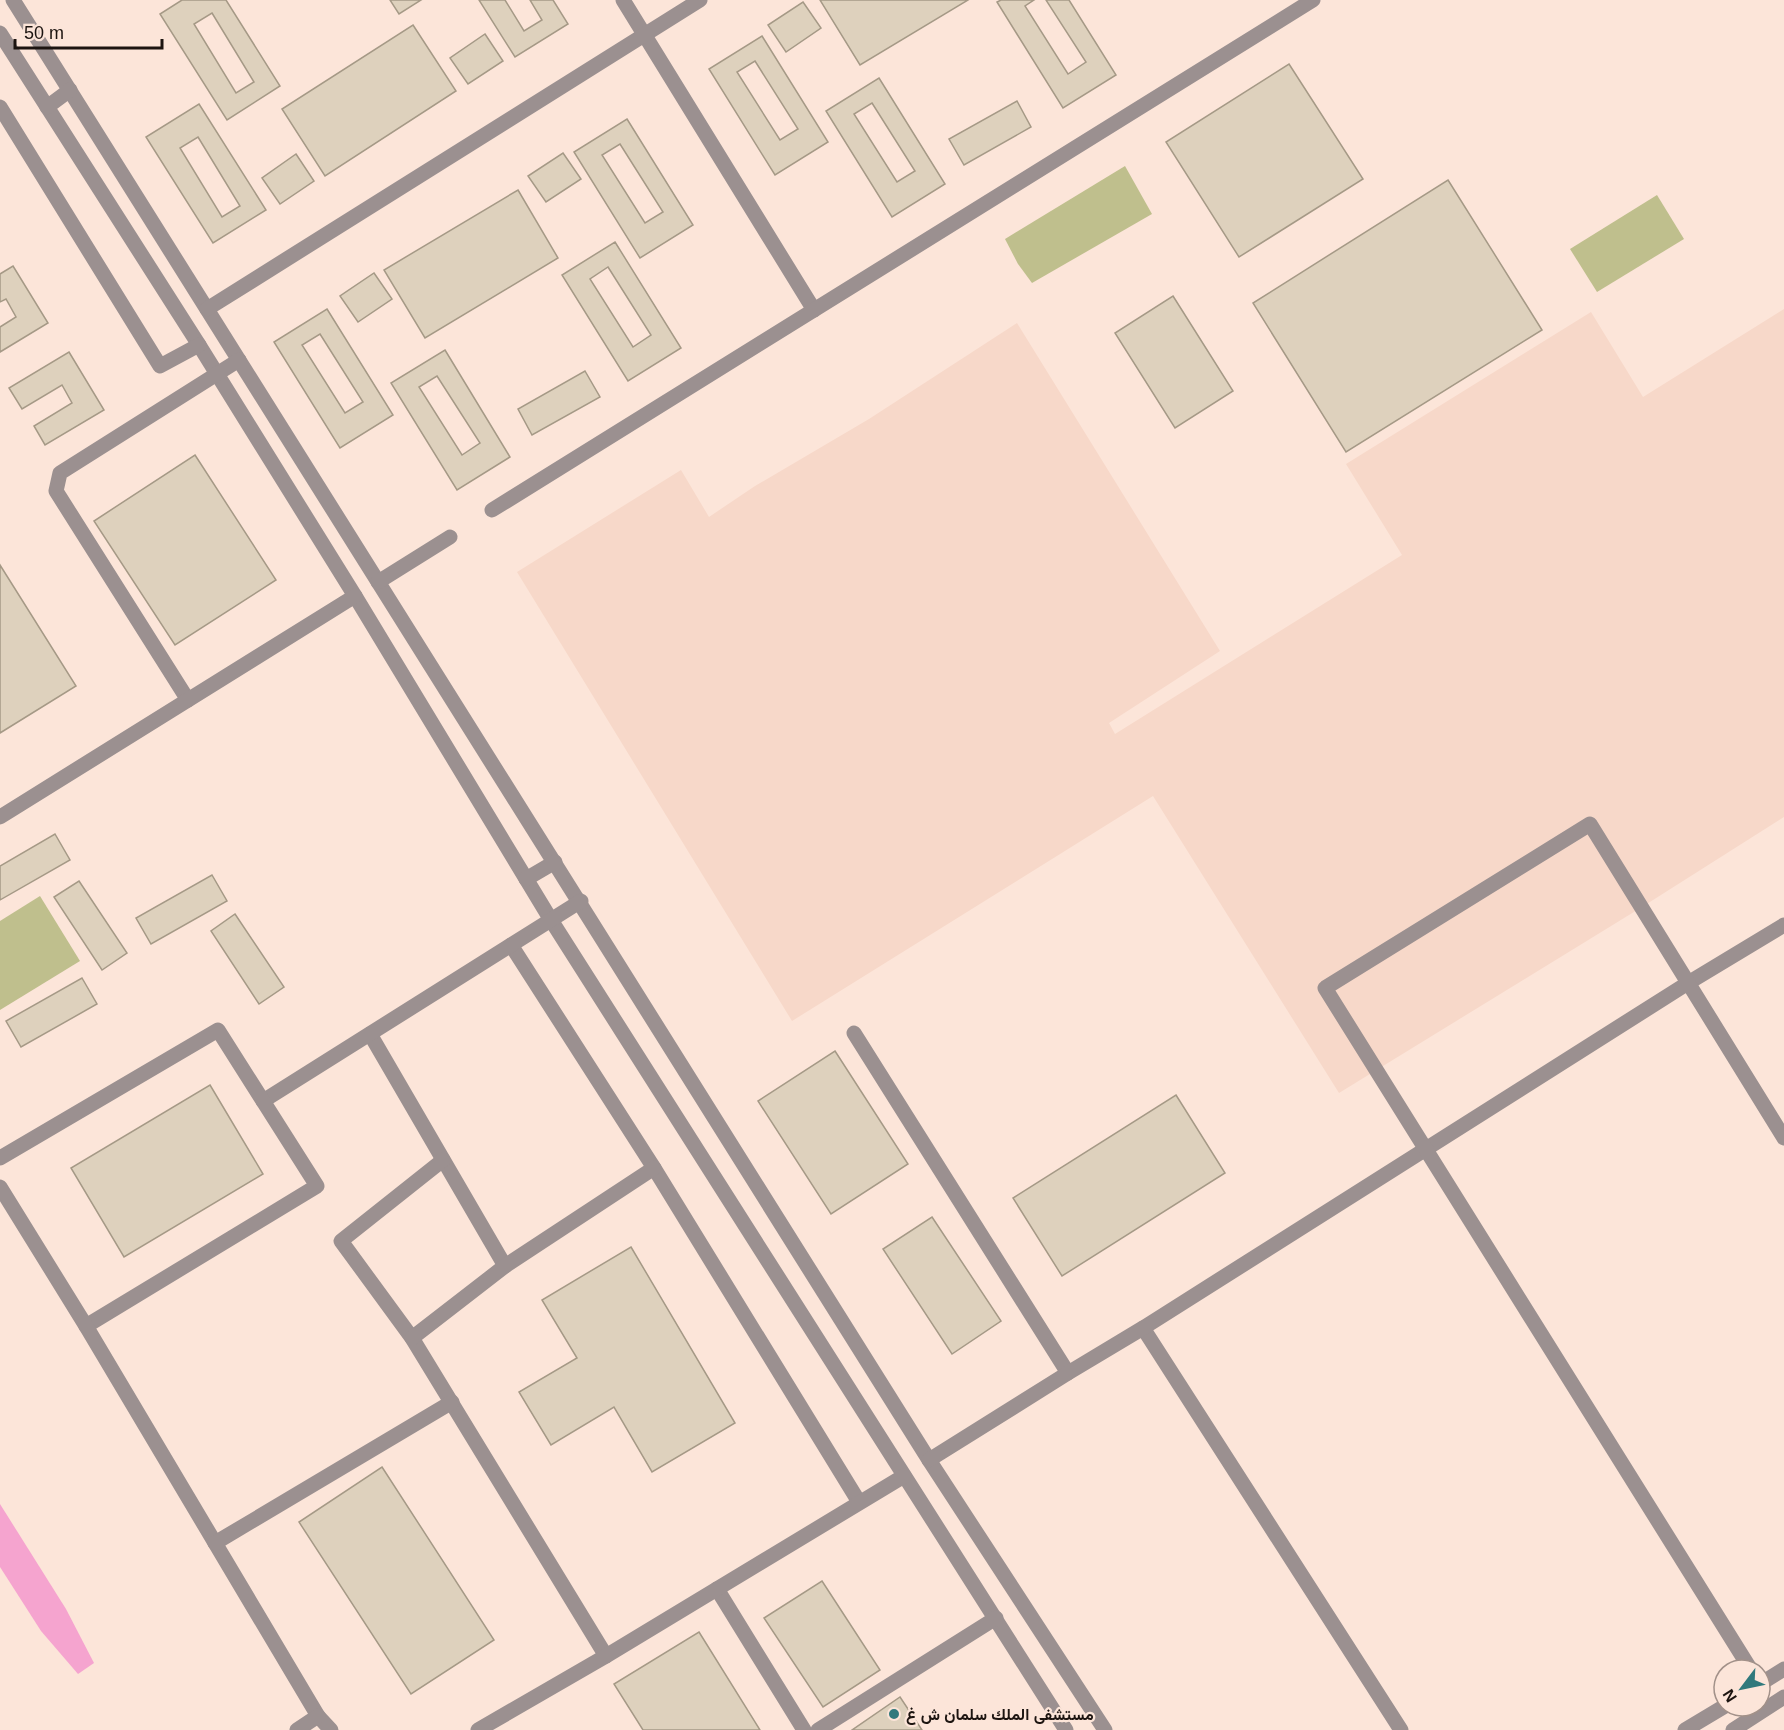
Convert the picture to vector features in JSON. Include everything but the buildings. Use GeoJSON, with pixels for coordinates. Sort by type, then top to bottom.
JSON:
{"type":"FeatureCollection","features":[{"type":"Feature","properties":{"kind":"street"},"geometry":{"type":"LineString","coordinates":[[13,0],[929,1460],[1105,1730]]}},
{"type":"Feature","properties":{"kind":"street"},"geometry":{"type":"LineString","coordinates":[[623,0],[814,310]]}},
{"type":"Feature","properties":{"kind":"street"},"geometry":{"type":"LineString","coordinates":[[207,309],[700,0]]}},
{"type":"Feature","properties":{"kind":"street"},"geometry":{"type":"LineString","coordinates":[[492,510],[1313,0]]}},
{"type":"Feature","properties":{"kind":"street"},"geometry":{"type":"LineString","coordinates":[[0,33],[199,345],[355,596],[551,920],[1066,1730]]}},
{"type":"Feature","properties":{"kind":"street"},"geometry":{"type":"LineString","coordinates":[[21,65],[46,52]]}},
{"type":"Feature","properties":{"kind":"street"},"geometry":{"type":"LineString","coordinates":[[47,107],[70,90]]}},
{"type":"Feature","properties":{"kind":"street"},"geometry":{"type":"LineString","coordinates":[[0,107],[160,366],[199,345]]}},
{"type":"Feature","properties":{"kind":"street"},"geometry":{"type":"LineString","coordinates":[[188,700],[56,491],[60,474],[239,360]]}},
{"type":"Feature","properties":{"kind":"street"},"geometry":{"type":"LineString","coordinates":[[378,582],[450,537]]}},
{"type":"Feature","properties":{"kind":"street"},"geometry":{"type":"LineString","coordinates":[[0,817],[355,596]]}},
{"type":"Feature","properties":{"kind":"street"},"geometry":{"type":"LineString","coordinates":[[1743,1658],[1325,988],[1590,824],[1784,1137]]}},
{"type":"Feature","properties":{"kind":"street"},"geometry":{"type":"LineString","coordinates":[[526,879],[555,862]]}},
{"type":"Feature","properties":{"kind":"street"},"geometry":{"type":"LineString","coordinates":[[263,1101],[580,902]]}},
{"type":"Feature","properties":{"kind":"street"},"geometry":{"type":"LineString","coordinates":[[929,1460],[1784,925]]}},
{"type":"Feature","properties":{"kind":"street"},"geometry":{"type":"LineString","coordinates":[[511,945],[654,1168],[860,1502]]}},
{"type":"Feature","properties":{"kind":"street"},"geometry":{"type":"LineString","coordinates":[[0,1158],[218,1030],[317,1186],[86,1326]]}},
{"type":"Feature","properties":{"kind":"street"},"geometry":{"type":"LineString","coordinates":[[854,1033],[1068,1372]]}},
{"type":"Feature","properties":{"kind":"street"},"geometry":{"type":"LineString","coordinates":[[370,1034],[505,1266]]}},
{"type":"Feature","properties":{"kind":"street"},"geometry":{"type":"LineString","coordinates":[[443,1160],[341,1241],[412,1338],[606,1656]]}},
{"type":"Feature","properties":{"kind":"street"},"geometry":{"type":"LineString","coordinates":[[412,1338],[505,1266],[654,1168]]}},
{"type":"Feature","properties":{"kind":"street"},"geometry":{"type":"LineString","coordinates":[[0,1187],[86,1326],[318,1716],[331,1730]]}},
{"type":"Feature","properties":{"kind":"street"},"geometry":{"type":"LineString","coordinates":[[1143,1328],[1401,1730]]}},
{"type":"Feature","properties":{"kind":"street"},"geometry":{"type":"LineString","coordinates":[[215,1543],[452,1402]]}},
{"type":"Feature","properties":{"kind":"street"},"geometry":{"type":"LineString","coordinates":[[478,1730],[606,1656],[904,1476]]}},
{"type":"Feature","properties":{"kind":"street"},"geometry":{"type":"LineString","coordinates":[[717,1589],[804,1730]]}},
{"type":"Feature","properties":{"kind":"street"},"geometry":{"type":"LineString","coordinates":[[818,1730],[996,1618]]}},
{"type":"Feature","properties":{"kind":"street"},"geometry":{"type":"LineString","coordinates":[[1733,1730],[1784,1697]]}},
{"type":"Feature","properties":{"kind":"street"},"geometry":{"type":"LineString","coordinates":[[1685,1730],[1712,1714]]}},
{"type":"Feature","properties":{"kind":"street"},"geometry":{"type":"LineString","coordinates":[[297,1730],[318,1716]]}},
{"type":"Feature","properties":{"kind":"shaded area"},"geometry":{"type":"Polygon","coordinates":[[[1784,309],[1784,817],[1339,1093],[1153,796],[792,1021],[517,572],[681,470],[709,517],[755,486],[869,419],[1017,323],[1220,651],[1109,723],[1115,734],[1402,555],[1346,464],[1591,312],[1643,397],[1784,309]]]}},
{"type":"Feature","properties":{"kind":"shaded area"},"geometry":{"type":"Polygon","coordinates":[[[0,1504],[66,1609],[94,1663],[78,1674],[41,1631],[0,1567],[0,1504]]]}},
{"type":"Feature","properties":{"kind":"green space"},"geometry":{"type":"Polygon","coordinates":[[[1125,166],[1152,214],[1032,283],[1018,264],[1005,239],[1125,166]]]}},
{"type":"Feature","properties":{"kind":"green space"},"geometry":{"type":"Polygon","coordinates":[[[1657,195],[1684,239],[1597,292],[1570,249],[1657,195]]]}},
{"type":"Feature","properties":{"kind":"green space"},"geometry":{"type":"Polygon","coordinates":[[[40,896],[80,961],[0,1010],[0,921],[40,896]]]}},
{"type":"Feature","properties":{"kind":"place","name":"مستشفى الملك سلمان ش غ"},"geometry":{"type":"Point","coordinates":[894,1714]}}]}
